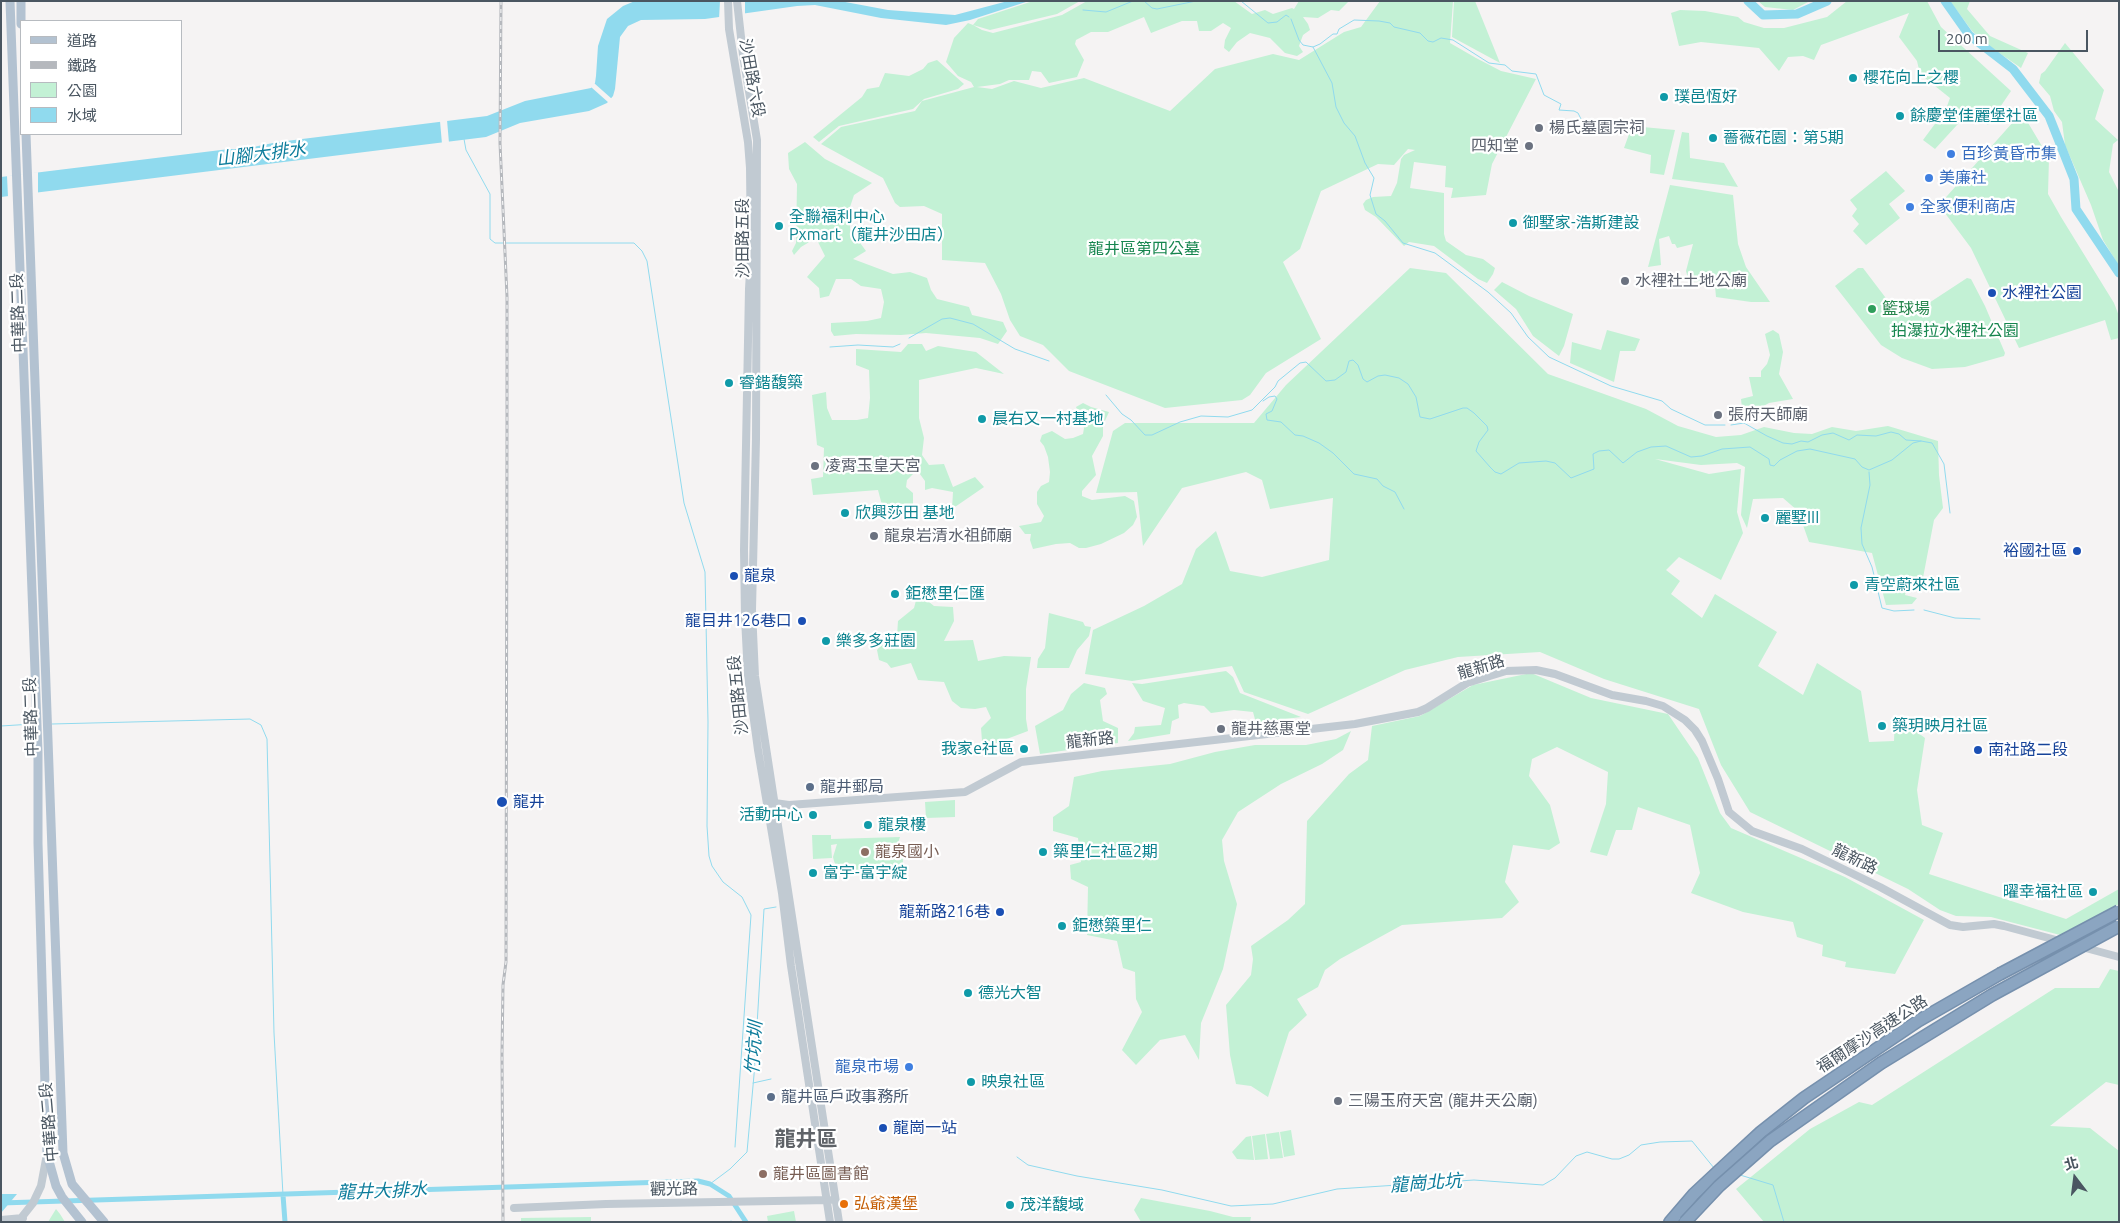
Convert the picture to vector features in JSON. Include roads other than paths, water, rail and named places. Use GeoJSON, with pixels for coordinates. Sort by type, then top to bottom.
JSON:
{"type":"FeatureCollection","features":[{"type":"Feature","properties":{"kind":"highway","name":"福爾摩沙高速公路"},"geometry":{"type":"LineString","coordinates":[[1670,1222],[1694,1194],[1724,1166],[1804,1098],[1918,1021],[2000,974],[2119,911]]}},
{"type":"Feature","properties":{"kind":"highway","name":"福爾摩沙高速公路"},"geometry":{"type":"LineString","coordinates":[[1685,1222],[1719,1186],[1770,1141],[1881,1063],[1992,995],[2119,926]]}},
{"type":"Feature","properties":{"kind":"main road","name":"中華路二段"},"geometry":{"type":"LineString","coordinates":[[10,1],[38,752],[38,843],[47,1154],[56,1186],[82,1222]]}},
{"type":"Feature","properties":{"kind":"main road"},"geometry":{"type":"LineString","coordinates":[[20,1],[21,20]]}},
{"type":"Feature","properties":{"kind":"main road","name":"中華路二段"},"geometry":{"type":"LineString","coordinates":[[26,135],[63,1153],[72,1184],[76,1191],[104,1222]]}},
{"type":"Feature","properties":{"kind":"main road"},"geometry":{"type":"LineString","coordinates":[[29,511],[40,510]]}},
{"type":"Feature","properties":{"kind":"street","name":"沙田路六段"},"geometry":{"type":"LineString","coordinates":[[728,1],[728,20],[748,142]]}},
{"type":"Feature","properties":{"kind":"street","name":"沙田路六段"},"geometry":{"type":"LineString","coordinates":[[737,1],[738,19],[757,140]]}},
{"type":"Feature","properties":{"kind":"street","name":"沙田路五段"},"geometry":{"type":"LineString","coordinates":[[757,140],[759,289],[753,434],[744,546],[744,618],[758,750],[771,803],[799,964],[819,1082],[839,1222]]}},
{"type":"Feature","properties":{"kind":"street","name":"沙田路五段"},"geometry":{"type":"LineString","coordinates":[[748,142],[751,255],[748,301],[748,404],[753,406],[754,547],[751,673]]}},
{"type":"Feature","properties":{"kind":"street"},"geometry":{"type":"LineString","coordinates":[[751,255],[753,284],[759,289]]}},
{"type":"Feature","properties":{"kind":"street","name":"沙田路五段"},"geometry":{"type":"LineString","coordinates":[[748,301],[754,302],[756,336]]}},
{"type":"Feature","properties":{"kind":"street"},"geometry":{"type":"LineString","coordinates":[[753,434],[762,442],[759,434],[755,388]]}},
{"type":"Feature","properties":{"kind":"street"},"geometry":{"type":"LineString","coordinates":[[744,546],[754,547]]}},
{"type":"Feature","properties":{"kind":"street","name":"龍新路"},"geometry":{"type":"LineString","coordinates":[[771,803],[789,805],[965,792],[984,784],[1008,767],[1021,762],[1355,724],[1427,708],[1467,683],[1506,671],[1536,670],[1555,674],[1612,695],[1663,706],[1685,720],[1695,730],[1708,754],[1728,812],[1752,831],[1802,849],[1880,887],[1950,925],[1962,927],[1994,924],[2119,957]]}},
{"type":"Feature","properties":{"kind":"street","name":"沙田路五段"},"geometry":{"type":"LineString","coordinates":[[771,803],[808,1082],[830,1222]]}},
{"type":"Feature","properties":{"kind":"street"},"geometry":{"type":"LineString","coordinates":[[814,1113],[823,1111]]}},
{"type":"Feature","properties":{"kind":"street"},"geometry":{"type":"LineString","coordinates":[[1,1220],[20,1220],[33,1203],[41,1186],[47,1154]]}},
{"type":"Feature","properties":{"kind":"street","name":"觀光路"},"geometry":{"type":"LineString","coordinates":[[514,1208],[835,1200]]}},
{"type":"Feature","properties":{"kind":"water","name":"山腳大排水"},"geometry":{"type":"Polygon","coordinates":[[[635,1],[840,1],[888,10],[955,15],[1008,1],[1029,1],[970,20],[946,25],[881,18],[815,5],[705,19],[641,20],[628,26],[620,37],[613,96],[607,103],[589,111],[520,123],[486,137],[1,197],[1,177],[229,149],[243,149],[278,142],[487,116],[525,101],[591,88],[595,83],[598,46],[607,19],[623,6],[635,1]]]}},
{"type":"Feature","properties":{"kind":"water"},"geometry":{"type":"Polygon","coordinates":[[[1,1194],[17,1194],[1,1213],[1,1194]]]}},
{"type":"Feature","properties":{"kind":"waterway"},"geometry":{"type":"LineString","coordinates":[[1083,10],[1106,12],[1133,1]]}},
{"type":"Feature","properties":{"kind":"waterway"},"geometry":{"type":"LineString","coordinates":[[1144,1],[1152,8],[1157,9],[1196,1]]}},
{"type":"Feature","properties":{"kind":"waterway"},"geometry":{"type":"LineString","coordinates":[[1241,1],[1268,23],[1277,22],[1286,15],[1289,17]]}},
{"type":"Feature","properties":{"kind":"waterway"},"geometry":{"type":"LineString","coordinates":[[1748,1],[1763,15],[1797,14],[1827,1]]}},
{"type":"Feature","properties":{"kind":"waterway"},"geometry":{"type":"LineString","coordinates":[[1945,1],[1969,35],[2013,69],[2049,116],[2074,179],[2076,209],[2119,273]]}},
{"type":"Feature","properties":{"kind":"waterway"},"geometry":{"type":"LineString","coordinates":[[1291,19],[1299,40],[1303,45],[1313,47],[1333,34],[1337,34],[1339,29],[1354,20],[1390,23],[1394,27],[1420,33],[1428,41],[1433,42],[1441,38],[1453,40],[1489,63],[1505,65],[1512,71],[1536,74],[1544,95],[1561,104],[1559,110],[1574,111],[1578,113],[1581,119]]}},
{"type":"Feature","properties":{"kind":"waterway"},"geometry":{"type":"LineString","coordinates":[[1313,47],[1332,83],[1336,107],[1344,123],[1355,136],[1365,163],[1374,178],[1370,195],[1376,214],[1385,221],[1403,243],[1435,253],[1488,292],[1511,313],[1528,337],[1549,357],[1611,386],[1662,401],[1671,409],[1705,425],[1725,425]]}},
{"type":"Feature","properties":{"kind":"waterway"},"geometry":{"type":"LineString","coordinates":[[464,139],[466,150],[490,194],[490,239],[495,243],[634,243],[642,251],[647,261],[684,503],[705,572],[708,722],[707,826],[709,856],[712,866],[723,882],[742,897],[751,915],[735,1147]]}},
{"type":"Feature","properties":{"kind":"waterway"},"geometry":{"type":"LineString","coordinates":[[909,338],[942,319],[950,318],[973,324],[1015,349],[1049,361]]}},
{"type":"Feature","properties":{"kind":"waterway"},"geometry":{"type":"LineString","coordinates":[[830,347],[858,345],[893,347],[900,344]]}},
{"type":"Feature","properties":{"kind":"waterway"},"geometry":{"type":"LineString","coordinates":[[1106,395],[1122,414],[1131,420],[1145,435],[1152,435],[1180,422],[1201,416],[1228,417],[1252,410],[1275,387],[1278,381],[1300,363],[1306,362],[1326,381],[1335,380],[1346,372],[1349,361],[1353,360],[1358,365],[1363,379],[1367,382],[1378,376],[1385,375],[1399,378],[1408,384],[1416,397],[1420,417],[1430,419],[1463,408],[1467,408],[1474,413],[1487,426],[1488,430],[1479,442],[1476,451],[1495,472],[1501,474],[1519,463],[1546,461],[1555,463],[1571,478],[1594,469],[1593,454],[1599,451],[1609,450],[1623,463],[1637,452],[1651,447],[1666,446],[1691,457],[1702,456],[1722,449],[1750,447],[1769,459],[1770,465],[1774,466],[1780,460],[1797,451],[1810,449],[1855,459],[1862,467],[1869,470],[1892,460],[1913,443],[1921,441],[1932,443],[1944,464],[1950,513]]}},
{"type":"Feature","properties":{"kind":"waterway"},"geometry":{"type":"LineString","coordinates":[[1263,401],[1275,396],[1277,399],[1272,411],[1266,414],[1267,420],[1281,422],[1295,435],[1303,436],[1319,443],[1333,453],[1354,474],[1377,479],[1383,486],[1395,492],[1404,509]]}},
{"type":"Feature","properties":{"kind":"waterway"},"geometry":{"type":"LineString","coordinates":[[1731,425],[1744,423],[1767,436],[1783,443],[1792,444],[1801,441],[1808,442],[1822,435],[1833,433],[1849,440],[1857,435],[1876,436],[1891,432],[1899,434],[1906,440],[1921,441]]}},
{"type":"Feature","properties":{"kind":"waterway"},"geometry":{"type":"LineString","coordinates":[[1869,472],[1870,485],[1861,528],[1862,544],[1872,567],[1882,608],[1894,611],[1914,610]]}},
{"type":"Feature","properties":{"kind":"waterway"},"geometry":{"type":"LineString","coordinates":[[1924,610],[1955,618],[1980,619]]}},
{"type":"Feature","properties":{"kind":"waterway"},"geometry":{"type":"LineString","coordinates":[[52,724],[250,719],[261,725],[267,739],[274,1033],[283,1195]]}},
{"type":"Feature","properties":{"kind":"waterway"},"geometry":{"type":"LineString","coordinates":[[1,726],[33,724]]}},
{"type":"Feature","properties":{"kind":"waterway","name":"竹坑圳"},"geometry":{"type":"LineString","coordinates":[[710,1184],[730,1169],[747,1152],[754,1075],[764,909],[776,907]]}},
{"type":"Feature","properties":{"kind":"waterway","name":"龍崗北坑"},"geometry":{"type":"LineString","coordinates":[[753,1083],[771,1079]]}},
{"type":"Feature","properties":{"kind":"waterway","name":"龍崗北坑"},"geometry":{"type":"LineString","coordinates":[[1017,1157],[1028,1165],[1077,1176],[1162,1190],[1231,1206],[1273,1204],[1337,1189],[1474,1180],[1543,1185],[1555,1178],[1576,1156],[1587,1152],[1619,1159],[1629,1155],[1641,1145],[1660,1142],[1692,1141],[1714,1168]]}},
{"type":"Feature","properties":{"kind":"waterway","name":"龍崗北坑"},"geometry":{"type":"LineString","coordinates":[[1740,1175],[1773,1185],[1784,1222]]}},
{"type":"Feature","properties":{"kind":"waterway","name":"龍井大排水"},"geometry":{"type":"LineString","coordinates":[[1,1203],[698,1181],[710,1184],[729,1196],[746,1222]]}},
{"type":"Feature","properties":{"kind":"waterway"},"geometry":{"type":"LineString","coordinates":[[283,1195],[285,1222]]}},
{"type":"Feature","properties":{"kind":"railway"},"geometry":{"type":"LineString","coordinates":[[501,1],[500,143],[507,297],[506,962],[503,985],[502,1054],[503,1222]]}},
{"type":"Feature","properties":{"kind":"place","name":"櫻花向上之櫻"},"geometry":{"type":"Point","coordinates":[1853,78]}},
{"type":"Feature","properties":{"kind":"place","name":"璞邑恆好"},"geometry":{"type":"Point","coordinates":[1664,97]}},
{"type":"Feature","properties":{"kind":"place","name":"餘慶堂佳麗堡社區"},"geometry":{"type":"Point","coordinates":[1900,116]}},
{"type":"Feature","properties":{"kind":"place","name":"楊氏墓園宗祠"},"geometry":{"type":"Point","coordinates":[1539,128]}},
{"type":"Feature","properties":{"kind":"place","name":"薔薇花園：第5期"},"geometry":{"type":"Point","coordinates":[1713,138]}},
{"type":"Feature","properties":{"kind":"place","name":"四知堂"},"geometry":{"type":"Point","coordinates":[1529,146]}},
{"type":"Feature","properties":{"kind":"place","name":"百珍黃昏市集"},"geometry":{"type":"Point","coordinates":[1951,154]}},
{"type":"Feature","properties":{"kind":"place","name":"美廉社"},"geometry":{"type":"Point","coordinates":[1929,178]}},
{"type":"Feature","properties":{"kind":"place","name":"全家便利商店"},"geometry":{"type":"Point","coordinates":[1910,207]}},
{"type":"Feature","properties":{"kind":"place","name":"御墅家-浩斯建設"},"geometry":{"type":"Point","coordinates":[1513,223]}},
{"type":"Feature","properties":{"kind":"place","name":"全聯福利中心 Pxmart（龍井沙田店）"},"geometry":{"type":"Point","coordinates":[779,226]}},
{"type":"Feature","properties":{"kind":"place","name":"水裡社土地公廟"},"geometry":{"type":"Point","coordinates":[1625,281]}},
{"type":"Feature","properties":{"kind":"place","name":"水裡社公園"},"geometry":{"type":"Point","coordinates":[1992,293]}},
{"type":"Feature","properties":{"kind":"place","name":"籃球場"},"geometry":{"type":"Point","coordinates":[1872,309]}},
{"type":"Feature","properties":{"kind":"place","name":"睿鍇馥築"},"geometry":{"type":"Point","coordinates":[729,383]}},
{"type":"Feature","properties":{"kind":"place","name":"張府天師廟"},"geometry":{"type":"Point","coordinates":[1718,415]}},
{"type":"Feature","properties":{"kind":"place","name":"晨右又一村基地"},"geometry":{"type":"Point","coordinates":[982,419]}},
{"type":"Feature","properties":{"kind":"place","name":"凌霄玉皇天宮"},"geometry":{"type":"Point","coordinates":[815,466]}},
{"type":"Feature","properties":{"kind":"place","name":"欣興莎田 基地"},"geometry":{"type":"Point","coordinates":[845,513]}},
{"type":"Feature","properties":{"kind":"place","name":"麗墅III"},"geometry":{"type":"Point","coordinates":[1765,518]}},
{"type":"Feature","properties":{"kind":"place","name":"龍泉岩清水祖師廟"},"geometry":{"type":"Point","coordinates":[874,536]}},
{"type":"Feature","properties":{"kind":"place","name":"裕國社區"},"geometry":{"type":"Point","coordinates":[2077,551]}},
{"type":"Feature","properties":{"kind":"place","name":"龍泉"},"geometry":{"type":"Point","coordinates":[734,576]}},
{"type":"Feature","properties":{"kind":"place","name":"青空蔚來社區"},"geometry":{"type":"Point","coordinates":[1854,585]}},
{"type":"Feature","properties":{"kind":"place","name":"鉅懋里仁匯"},"geometry":{"type":"Point","coordinates":[895,594]}},
{"type":"Feature","properties":{"kind":"place","name":"龍目井126巷口"},"geometry":{"type":"Point","coordinates":[802,621]}},
{"type":"Feature","properties":{"kind":"place","name":"樂多多莊園"},"geometry":{"type":"Point","coordinates":[826,641]}},
{"type":"Feature","properties":{"kind":"place","name":"築玥映月社區"},"geometry":{"type":"Point","coordinates":[1882,726]}},
{"type":"Feature","properties":{"kind":"place","name":"龍井慈惠堂"},"geometry":{"type":"Point","coordinates":[1221,729]}},
{"type":"Feature","properties":{"kind":"place","name":"我家e社區"},"geometry":{"type":"Point","coordinates":[1024,749]}},
{"type":"Feature","properties":{"kind":"place","name":"南社路二段"},"geometry":{"type":"Point","coordinates":[1978,750]}},
{"type":"Feature","properties":{"kind":"place","name":"龍井郵局"},"geometry":{"type":"Point","coordinates":[810,787]}},
{"type":"Feature","properties":{"kind":"place","name":"龍井"},"geometry":{"type":"Point","coordinates":[502,802]}},
{"type":"Feature","properties":{"kind":"place","name":"活動中心"},"geometry":{"type":"Point","coordinates":[813,815]}},
{"type":"Feature","properties":{"kind":"place","name":"龍泉樓"},"geometry":{"type":"Point","coordinates":[868,825]}},
{"type":"Feature","properties":{"kind":"place","name":"龍泉國小"},"geometry":{"type":"Point","coordinates":[865,852]}},
{"type":"Feature","properties":{"kind":"place","name":"築里仁社區2期"},"geometry":{"type":"Point","coordinates":[1043,852]}},
{"type":"Feature","properties":{"kind":"place","name":"富宇-富宇綻"},"geometry":{"type":"Point","coordinates":[813,873]}},
{"type":"Feature","properties":{"kind":"place","name":"曜幸福社區"},"geometry":{"type":"Point","coordinates":[2093,892]}},
{"type":"Feature","properties":{"kind":"place","name":"龍新路216巷"},"geometry":{"type":"Point","coordinates":[1000,912]}},
{"type":"Feature","properties":{"kind":"place","name":"鉅懋築里仁"},"geometry":{"type":"Point","coordinates":[1062,926]}},
{"type":"Feature","properties":{"kind":"place","name":"德光大智"},"geometry":{"type":"Point","coordinates":[968,993]}},
{"type":"Feature","properties":{"kind":"place","name":"龍泉市場"},"geometry":{"type":"Point","coordinates":[909,1067]}},
{"type":"Feature","properties":{"kind":"place","name":"映泉社區"},"geometry":{"type":"Point","coordinates":[971,1082]}},
{"type":"Feature","properties":{"kind":"place","name":"龍井區戶政事務所"},"geometry":{"type":"Point","coordinates":[771,1097]}},
{"type":"Feature","properties":{"kind":"place","name":"三陽玉府天宮 (龍井天公廟)"},"geometry":{"type":"Point","coordinates":[1338,1101]}},
{"type":"Feature","properties":{"kind":"place","name":"龍崗一站"},"geometry":{"type":"Point","coordinates":[883,1128]}},
{"type":"Feature","properties":{"kind":"place","name":"龍井區圖書館"},"geometry":{"type":"Point","coordinates":[763,1174]}},
{"type":"Feature","properties":{"kind":"place","name":"弘爺漢堡"},"geometry":{"type":"Point","coordinates":[844,1204]}},
{"type":"Feature","properties":{"kind":"place","name":"茂洋馥域"},"geometry":{"type":"Point","coordinates":[1010,1205]}},
{"type":"Feature","properties":{"kind":"district","name":"龍井區"},"geometry":{"type":"Point","coordinates":[806,1139]}},
{"type":"Feature","properties":{"kind":"park label","name":"龍井區第四公墓"},"geometry":{"type":"Point","coordinates":[1144,249]}},
{"type":"Feature","properties":{"kind":"park label","name":"拍瀑拉水裡社公園"},"geometry":{"type":"Point","coordinates":[1955,331]}}]}
